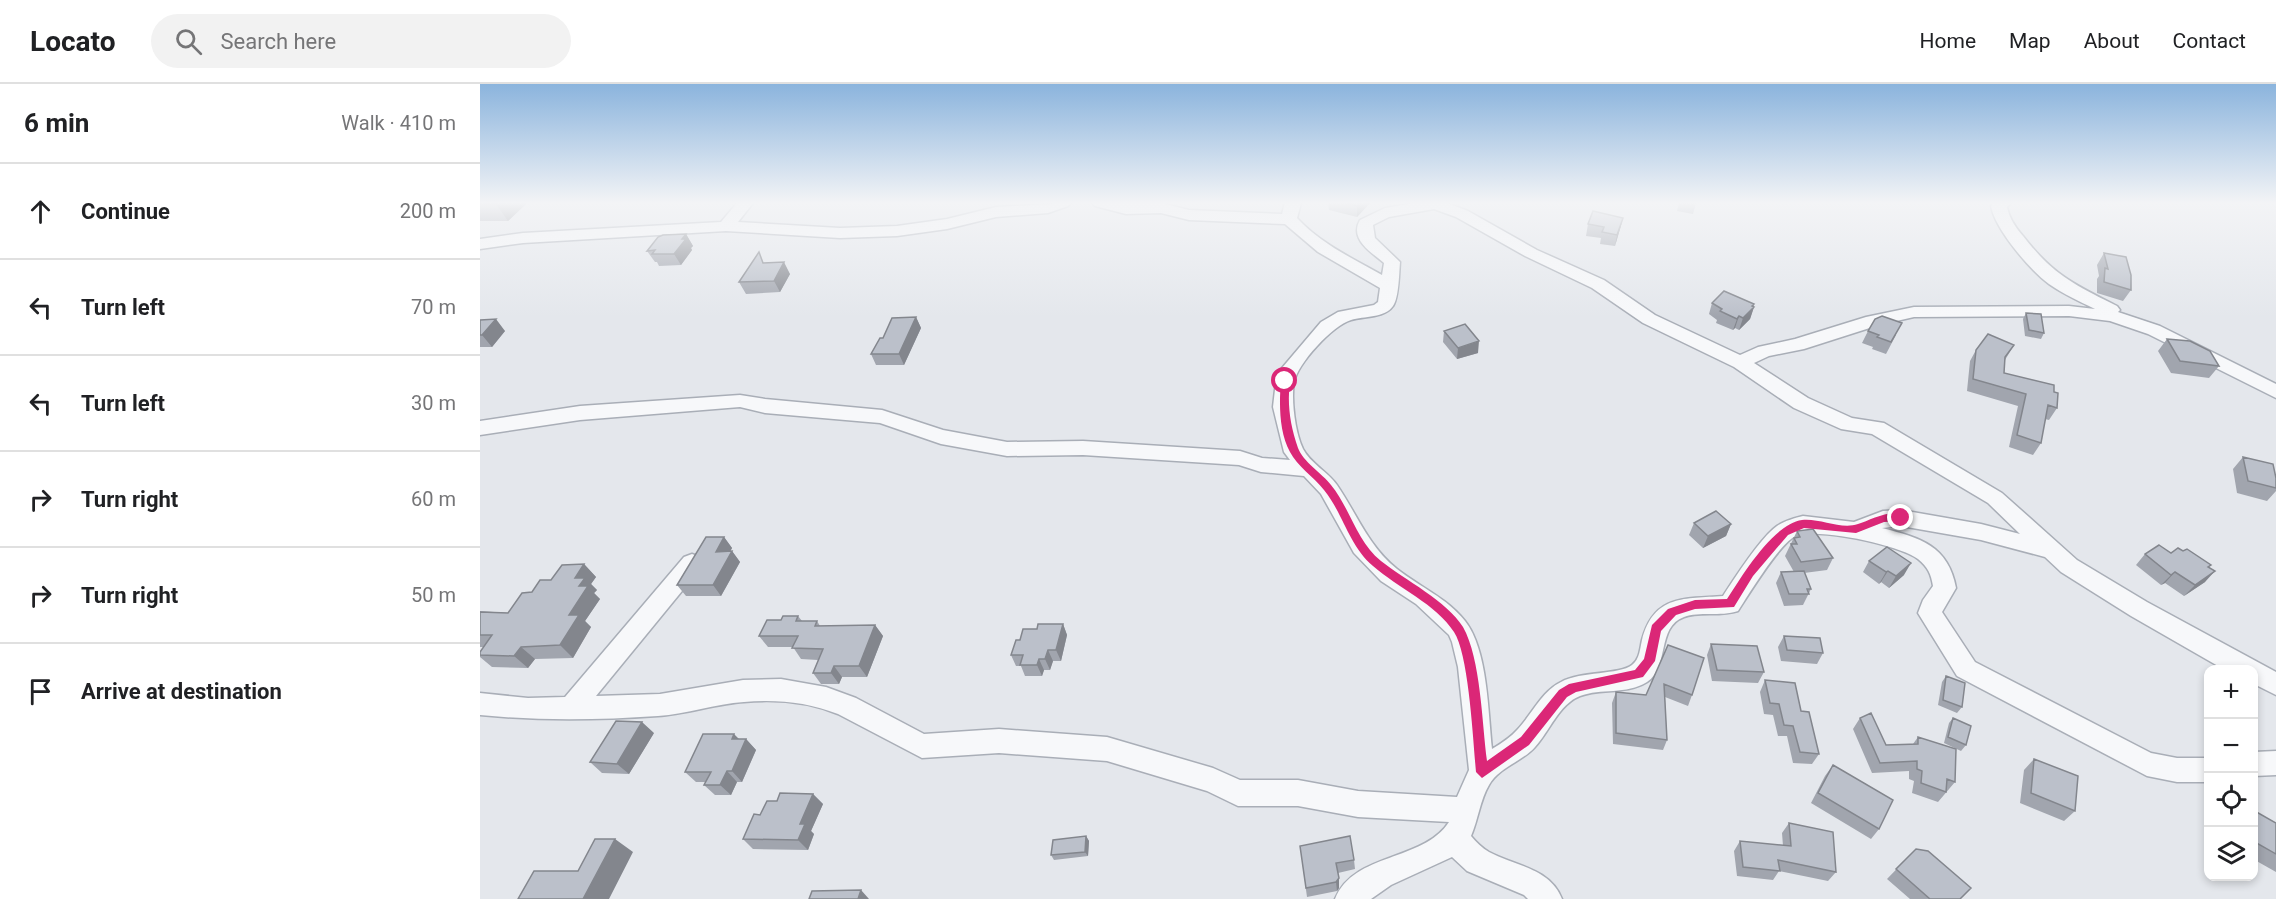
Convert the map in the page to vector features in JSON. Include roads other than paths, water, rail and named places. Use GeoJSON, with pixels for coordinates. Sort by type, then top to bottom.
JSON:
{"type":"FeatureCollection","features":[{"type":"Feature","properties":{"kind":"street"},"geometry":{"type":"LineString","coordinates":[[480,244],[501,241]]}},
{"type":"Feature","properties":{"kind":"street"},"geometry":{"type":"LineString","coordinates":[[1313,241],[1389,286]]}},
{"type":"Feature","properties":{"kind":"street"},"geometry":{"type":"LineString","coordinates":[[1367,241],[1392,262],[1388,298],[1383,308],[1344,316],[1327,326],[1300,356],[1285,381],[1283,406],[1294,452],[1329,489],[1362,548],[1396,580],[1424,597],[1457,628],[1464,641],[1470,668],[1482,772]]}},
{"type":"Feature","properties":{"kind":"street"},"geometry":{"type":"LineString","coordinates":[[1513,241],[1562,269],[1585,278],[1649,319],[1741,363],[1801,403],[1848,424],[1877,428],[1995,498],[2036,533],[2069,566],[2139,609],[2241,665]]}},
{"type":"Feature","properties":{"kind":"street"},"geometry":{"type":"LineString","coordinates":[[2020,241],[2052,278],[2130,320],[2276,392]]}},
{"type":"Feature","properties":{"kind":"street"},"geometry":{"type":"LineString","coordinates":[[1741,363],[1761,350],[1805,343],[1859,324],[1914,312],[2069,311],[2130,320]]}},
{"type":"Feature","properties":{"kind":"street"},"geometry":{"type":"LineString","coordinates":[[480,428],[580,413],[740,401],[765,406],[882,417],[941,437],[1007,449],[1083,448],[1240,458],[1261,465],[1311,469]]}},
{"type":"Feature","properties":{"kind":"street"},"geometry":{"type":"LineString","coordinates":[[1856,530],[1883,519],[1901,518],[1981,532],[2052,550]]}},
{"type":"Feature","properties":{"kind":"street"},"geometry":{"type":"LineString","coordinates":[[1349,899],[1379,876],[1430,854],[1453,839],[1461,828],[1465,810],[1482,772],[1525,741],[1563,694],[1573,687],[1639,674],[1649,661],[1656,629],[1672,612],[1695,604],[1730,604],[1750,573],[1784,532],[1803,524],[1856,530],[1920,548],[1943,574],[1945,588],[1930,613],[1962,664],[1972,673],[2147,764],[2194,771],[2204,770]]}},
{"type":"Feature","properties":{"kind":"street"},"geometry":{"type":"LineString","coordinates":[[572,707],[692,563]]}},
{"type":"Feature","properties":{"kind":"street"},"geometry":{"type":"LineString","coordinates":[[2258,675],[2276,684]]}},
{"type":"Feature","properties":{"kind":"street"},"geometry":{"type":"LineString","coordinates":[[480,704],[528,709],[660,705],[743,691],[781,690],[826,698],[847,706],[922,746],[999,741],[1107,749],[1213,780],[1238,793],[1298,793],[1358,804],[1465,810]]}},
{"type":"Feature","properties":{"kind":"street"},"geometry":{"type":"LineString","coordinates":[[2258,764],[2276,763]]}},
{"type":"Feature","properties":{"kind":"street"},"geometry":{"type":"LineString","coordinates":[[1453,839],[1476,861],[1534,885],[1548,899]]}}]}
